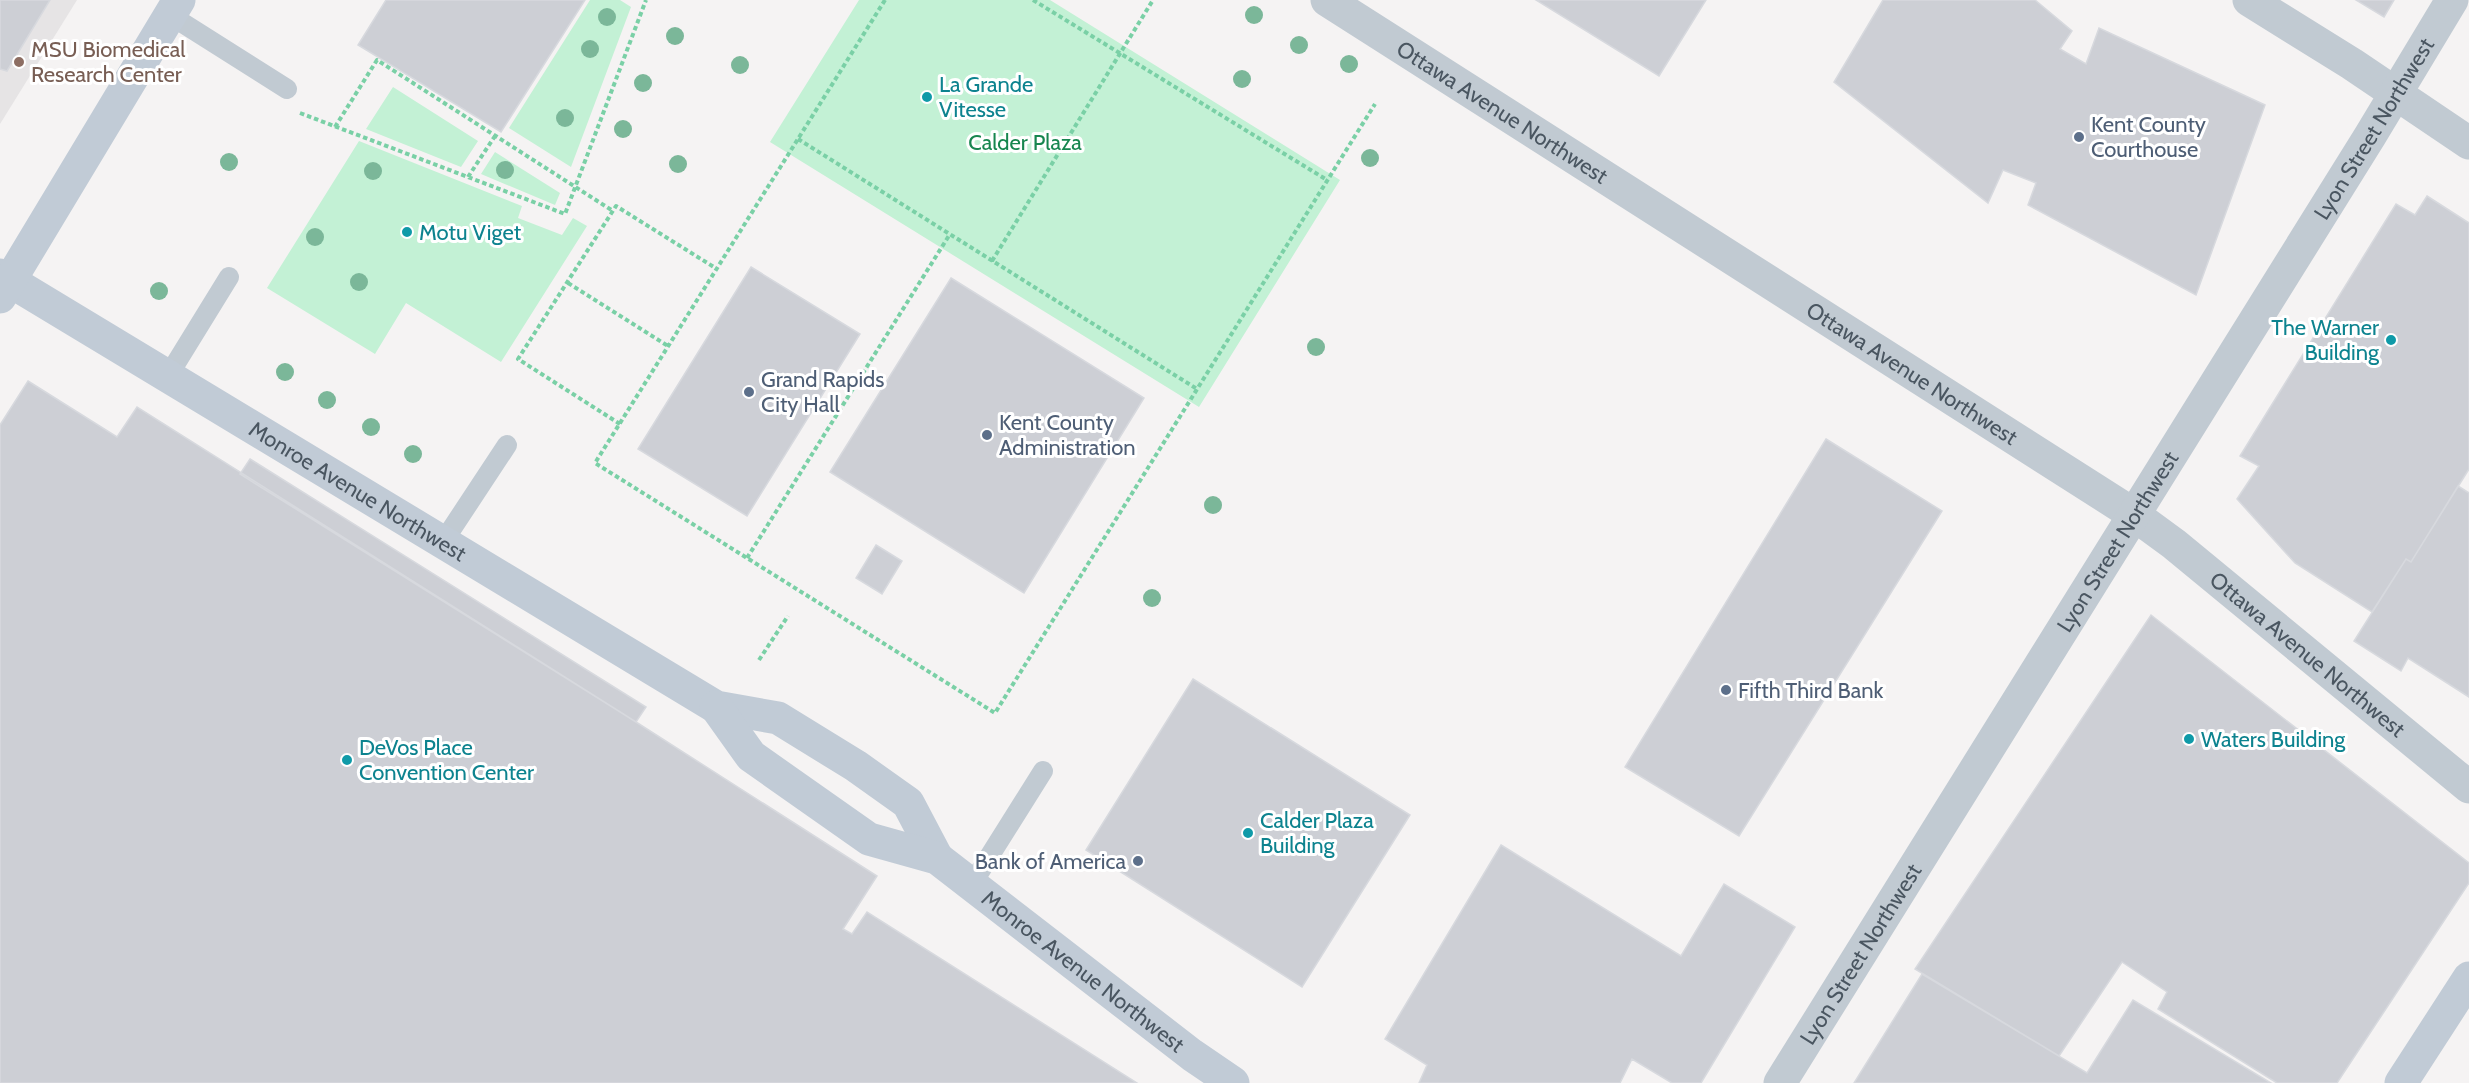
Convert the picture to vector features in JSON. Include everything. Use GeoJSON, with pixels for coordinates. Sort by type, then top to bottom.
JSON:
{"type":"FeatureCollection","features":[{"type":"Feature","properties":{"kind":"main road"},"geometry":{"type":"LineString","coordinates":[[3,284],[175,7]]}},
{"type":"Feature","properties":{"kind":"main road","name":"Monroe Avenue Northwest"},"geometry":{"type":"LineString","coordinates":[[3,284],[168,376],[716,707],[778,718],[856,766],[908,803],[937,858]]}},
{"type":"Feature","properties":{"kind":"main road","name":"Monroe Avenue Northwest"},"geometry":{"type":"LineString","coordinates":[[716,707],[751,756],[869,839],[937,858],[1192,1055],[1233,1083]]}},
{"type":"Feature","properties":{"kind":"main road"},"geometry":{"type":"LineString","coordinates":[[2401,1083],[2469,978]]}},
{"type":"Feature","properties":{"kind":"street","name":"Ottawa Avenue Northwest"},"geometry":{"type":"LineString","coordinates":[[1327,0],[2133,514],[2174,544],[2469,787]]}},
{"type":"Feature","properties":{"kind":"street"},"geometry":{"type":"LineString","coordinates":[[2249,0],[2469,143]]}},
{"type":"Feature","properties":{"kind":"street","name":"Lyon Street Northwest"},"geometry":{"type":"LineString","coordinates":[[1780,1083],[2396,94],[2452,0]]}},
{"type":"Feature","properties":{"kind":"lane"},"geometry":{"type":"LineString","coordinates":[[175,7],[287,89]]}},
{"type":"Feature","properties":{"kind":"lane"},"geometry":{"type":"LineString","coordinates":[[168,376],[229,277]]}},
{"type":"Feature","properties":{"kind":"lane"},"geometry":{"type":"LineString","coordinates":[[443,542],[507,445]]}},
{"type":"Feature","properties":{"kind":"lane"},"geometry":{"type":"LineString","coordinates":[[972,884],[1043,771]]}},
{"type":"Feature","properties":{"kind":"path"},"geometry":{"type":"LineString","coordinates":[[293,111],[565,214],[646,0]]}},
{"type":"Feature","properties":{"kind":"path"},"geometry":{"type":"LineString","coordinates":[[885,0],[595,463],[995,712],[1375,104]]}},
{"type":"Feature","properties":{"kind":"path"},"geometry":{"type":"LineString","coordinates":[[1033,0],[1327,180]]}},
{"type":"Feature","properties":{"kind":"path"},"geometry":{"type":"LineString","coordinates":[[992,261],[1154,0]]}},
{"type":"Feature","properties":{"kind":"path"},"geometry":{"type":"LineString","coordinates":[[335,127],[377,60],[613,211]]}},
{"type":"Feature","properties":{"kind":"path"},"geometry":{"type":"LineString","coordinates":[[468,177],[495,136]]}},
{"type":"Feature","properties":{"kind":"path"},"geometry":{"type":"LineString","coordinates":[[798,139],[1197,389]]}},
{"type":"Feature","properties":{"kind":"path"},"geometry":{"type":"LineString","coordinates":[[620,424],[518,359],[616,206],[717,269]]}},
{"type":"Feature","properties":{"kind":"path"},"geometry":{"type":"LineString","coordinates":[[747,558],[950,234]]}},
{"type":"Feature","properties":{"kind":"path"},"geometry":{"type":"LineString","coordinates":[[568,283],[668,346]]}},
{"type":"Feature","properties":{"kind":"path"},"geometry":{"type":"LineString","coordinates":[[759,660],[788,616]]}},
{"type":"Feature","properties":{"kind":"shaded area","name":"MSU Biomedical Research Center"},"geometry":{"type":"Polygon","coordinates":[[[0,0],[77,0],[0,124],[0,0]]]}},
{"type":"Feature","properties":{"kind":"green space"},"geometry":{"type":"Polygon","coordinates":[[[590,0],[620,0],[631,7],[571,167],[509,128],[590,0]]]}},
{"type":"Feature","properties":{"kind":"green space","name":"Calder Plaza"},"geometry":{"type":"Polygon","coordinates":[[[859,0],[1050,0],[1340,180],[1199,407],[770,142],[859,0]]]}},
{"type":"Feature","properties":{"kind":"green space"},"geometry":{"type":"Polygon","coordinates":[[[393,87],[478,141],[461,167],[366,129],[393,87]]]}},
{"type":"Feature","properties":{"kind":"green space"},"geometry":{"type":"Polygon","coordinates":[[[359,141],[522,206],[518,218],[562,235],[573,218],[587,226],[501,362],[406,303],[375,354],[267,288],[359,141]]]}},
{"type":"Feature","properties":{"kind":"green space"},"geometry":{"type":"Polygon","coordinates":[[[495,152],[560,193],[555,205],[481,174],[495,152]]]}},
{"type":"Feature","properties":{"kind":"building","name":"MSU Biomedical Research Center"},"geometry":{"type":"Polygon","coordinates":[[[0,0],[50,0],[7,71],[0,69],[0,0]]]}},
{"type":"Feature","properties":{"kind":"building"},"geometry":{"type":"Polygon","coordinates":[[[386,0],[585,0],[501,132],[358,45],[386,0]]]}},
{"type":"Feature","properties":{"kind":"building"},"geometry":{"type":"Polygon","coordinates":[[[1536,0],[1706,0],[1659,76],[1536,0]]]}},
{"type":"Feature","properties":{"kind":"building","name":"Kent County Courthouse"},"geometry":{"type":"Polygon","coordinates":[[[1883,0],[2035,0],[2072,31],[2060,49],[2086,64],[2099,28],[2265,105],[2196,295],[2028,205],[2036,183],[2003,170],[1988,203],[1834,82],[1883,0]]]}},
{"type":"Feature","properties":{"kind":"building"},"geometry":{"type":"Polygon","coordinates":[[[2356,0],[2394,0],[2384,17],[2356,0]]]}},
{"type":"Feature","properties":{"kind":"building","name":"The Warner Building"},"geometry":{"type":"Polygon","coordinates":[[[2427,196],[2469,223],[2469,469],[2411,562],[2406,559],[2372,612],[2295,563],[2237,499],[2259,466],[2240,456],[2396,204],[2415,215],[2427,196]]]}},
{"type":"Feature","properties":{"kind":"building","name":"Grand Rapids City Hall"},"geometry":{"type":"Polygon","coordinates":[[[751,267],[860,334],[747,516],[638,449],[751,267]]]}},
{"type":"Feature","properties":{"kind":"building","name":"Kent County Administration"},"geometry":{"type":"Polygon","coordinates":[[[951,278],[1144,398],[1024,593],[830,472],[951,278]]]}},
{"type":"Feature","properties":{"kind":"building","name":"DeVos Place Convention Center"},"geometry":{"type":"Polygon","coordinates":[[[28,381],[117,437],[137,407],[636,722],[877,876],[843,929],[852,934],[867,912],[1137,1083],[0,1083],[0,425],[28,381]]]}},
{"type":"Feature","properties":{"kind":"building"},"geometry":{"type":"Polygon","coordinates":[[[1826,439],[1942,511],[1739,836],[1625,767],[1826,439]]]}},
{"type":"Feature","properties":{"kind":"building"},"geometry":{"type":"Polygon","coordinates":[[[250,459],[646,707],[636,722],[240,474],[250,459]]]}},
{"type":"Feature","properties":{"kind":"building"},"geometry":{"type":"Polygon","coordinates":[[[2458,486],[2469,493],[2469,697],[2408,658],[2401,671],[2354,641],[2406,559],[2411,562],[2458,486]]]}},
{"type":"Feature","properties":{"kind":"building"},"geometry":{"type":"Polygon","coordinates":[[[876,545],[902,561],[882,594],[856,578],[876,545]]]}},
{"type":"Feature","properties":{"kind":"building","name":"Waters Building"},"geometry":{"type":"Polygon","coordinates":[[[2151,615],[2469,863],[2469,883],[2337,1083],[2277,1083],[2158,1009],[2167,992],[2122,962],[2059,1056],[1915,969],[2151,615]]]}},
{"type":"Feature","properties":{"kind":"building","name":"Calder Plaza Building"},"geometry":{"type":"Polygon","coordinates":[[[1193,679],[1410,815],[1302,987],[1086,850],[1193,679]]]}},
{"type":"Feature","properties":{"kind":"building"},"geometry":{"type":"Polygon","coordinates":[[[1501,845],[1681,956],[1724,884],[1795,927],[1701,1083],[1672,1083],[1632,1059],[1620,1083],[1419,1083],[1427,1065],[1385,1039],[1501,845]]]}},
{"type":"Feature","properties":{"kind":"building"},"geometry":{"type":"Polygon","coordinates":[[[1922,974],[2087,1073],[2133,1000],[2271,1083],[1854,1083],[1922,974]]]}},
{"type":"Feature","properties":{"kind":"place","name":"MSU Biomedical Research Center"},"geometry":{"type":"Point","coordinates":[19,62]}},
{"type":"Feature","properties":{"kind":"place","name":"La Grande Vitesse"},"geometry":{"type":"Point","coordinates":[927,97]}},
{"type":"Feature","properties":{"kind":"place","name":"Kent County Courthouse"},"geometry":{"type":"Point","coordinates":[2079,137]}},
{"type":"Feature","properties":{"kind":"place","name":"Motu Viget"},"geometry":{"type":"Point","coordinates":[407,232]}},
{"type":"Feature","properties":{"kind":"place","name":"The Warner Building"},"geometry":{"type":"Point","coordinates":[2391,340]}},
{"type":"Feature","properties":{"kind":"place","name":"Grand Rapids City Hall"},"geometry":{"type":"Point","coordinates":[749,392]}},
{"type":"Feature","properties":{"kind":"place","name":"Kent County Administration"},"geometry":{"type":"Point","coordinates":[987,435]}},
{"type":"Feature","properties":{"kind":"place","name":"Fifth Third Bank"},"geometry":{"type":"Point","coordinates":[1726,690]}},
{"type":"Feature","properties":{"kind":"place","name":"Waters Building"},"geometry":{"type":"Point","coordinates":[2189,739]}},
{"type":"Feature","properties":{"kind":"place","name":"DeVos Place Convention Center"},"geometry":{"type":"Point","coordinates":[347,760]}},
{"type":"Feature","properties":{"kind":"place","name":"Calder Plaza Building"},"geometry":{"type":"Point","coordinates":[1248,833]}},
{"type":"Feature","properties":{"kind":"place","name":"Bank of America"},"geometry":{"type":"Point","coordinates":[1138,861]}}]}
